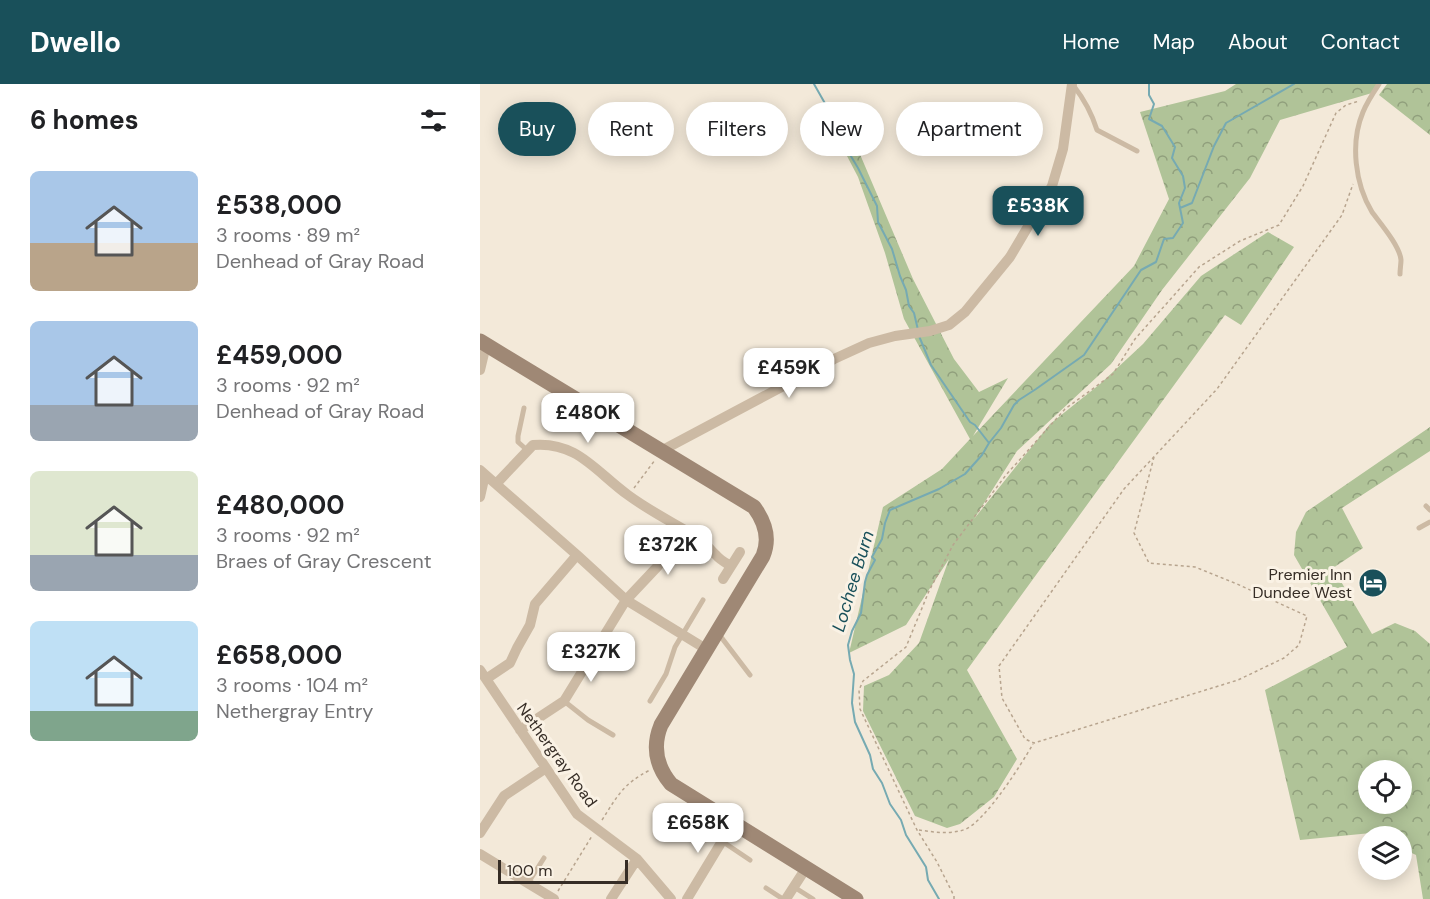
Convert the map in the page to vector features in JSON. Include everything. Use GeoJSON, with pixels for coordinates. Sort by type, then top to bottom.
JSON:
{"type":"FeatureCollection","features":[{"type":"Feature","properties":{"kind":"street"},"geometry":{"type":"LineString","coordinates":[[661,451],[834,359],[869,343],[949,325],[965,312],[1010,257],[1052,186],[1063,149],[1072,84]]}},
{"type":"Feature","properties":{"kind":"street"},"geometry":{"type":"LineString","coordinates":[[480,370],[483,343],[754,507],[761,516],[767,535],[763,556],[661,725],[655,744],[656,754],[662,772],[671,784],[856,899]]}},
{"type":"Feature","properties":{"kind":"street"},"geometry":{"type":"LineString","coordinates":[[496,484],[533,445],[560,446],[584,459],[628,496],[702,540],[718,557],[731,566]]}},
{"type":"Feature","properties":{"kind":"street"},"geometry":{"type":"LineString","coordinates":[[483,472],[626,600],[706,649]]}},
{"type":"Feature","properties":{"kind":"street"},"geometry":{"type":"LineString","coordinates":[[480,497],[483,472]]}},
{"type":"Feature","properties":{"kind":"street"},"geometry":{"type":"LineString","coordinates":[[520,730],[564,701],[626,600],[658,566],[682,529]]}},
{"type":"Feature","properties":{"kind":"street"},"geometry":{"type":"LineString","coordinates":[[723,579],[740,552]]}},
{"type":"Feature","properties":{"kind":"street"},"geometry":{"type":"LineString","coordinates":[[483,674],[510,663],[530,625],[535,604],[577,555]]}},
{"type":"Feature","properties":{"kind":"street","name":"Nethergray Road"},"geometry":{"type":"LineString","coordinates":[[483,674],[577,814],[637,859],[671,899]]}},
{"type":"Feature","properties":{"kind":"street"},"geometry":{"type":"LineString","coordinates":[[480,833],[504,795],[546,768]]}},
{"type":"Feature","properties":{"kind":"street"},"geometry":{"type":"LineString","coordinates":[[687,899],[733,824]]}},
{"type":"Feature","properties":{"kind":"street"},"geometry":{"type":"LineString","coordinates":[[481,857],[528,883],[539,895],[554,899]]}},
{"type":"Feature","properties":{"kind":"street"},"geometry":{"type":"LineString","coordinates":[[611,899],[637,859]]}},
{"type":"Feature","properties":{"kind":"street"},"geometry":{"type":"LineString","coordinates":[[785,899],[806,868]]}},
{"type":"Feature","properties":{"kind":"lane"},"geometry":{"type":"LineString","coordinates":[[1072,84],[1086,103],[1097,130],[1137,151]]}},
{"type":"Feature","properties":{"kind":"lane"},"geometry":{"type":"LineString","coordinates":[[1379,84],[1362,114],[1357,135],[1358,171],[1362,190],[1371,210],[1398,251],[1401,259],[1400,273]]}},
{"type":"Feature","properties":{"kind":"lane"},"geometry":{"type":"LineString","coordinates":[[524,408],[518,436],[519,442],[526,450]]}},
{"type":"Feature","properties":{"kind":"lane"},"geometry":{"type":"LineString","coordinates":[[1419,528],[1430,522]]}},
{"type":"Feature","properties":{"kind":"lane"},"geometry":{"type":"LineString","coordinates":[[650,701],[666,674],[682,635],[703,600]]}},
{"type":"Feature","properties":{"kind":"lane"},"geometry":{"type":"LineString","coordinates":[[717,631],[750,675]]}},
{"type":"Feature","properties":{"kind":"lane"},"geometry":{"type":"LineString","coordinates":[[564,701],[588,720],[613,735]]}},
{"type":"Feature","properties":{"kind":"lane"},"geometry":{"type":"LineString","coordinates":[[686,817],[750,860]]}},
{"type":"Feature","properties":{"kind":"lane"},"geometry":{"type":"LineString","coordinates":[[528,883],[544,858]]}},
{"type":"Feature","properties":{"kind":"lane"},"geometry":{"type":"LineString","coordinates":[[794,887],[813,899]]}},
{"type":"Feature","properties":{"kind":"lane"},"geometry":{"type":"LineString","coordinates":[[766,888],[785,899]]}},
{"type":"Feature","properties":{"kind":"path"},"geometry":{"type":"LineString","coordinates":[[954,899],[938,862],[917,830],[860,709],[859,690],[863,681],[906,647],[929,591],[953,545],[1006,475],[1065,409],[1113,374],[1135,339],[1199,267],[1240,241],[1279,225],[1303,186],[1336,112],[1346,105],[1363,100],[1372,93]]}},
{"type":"Feature","properties":{"kind":"path"},"geometry":{"type":"LineString","coordinates":[[1154,457],[1134,533],[1149,563],[1195,567],[1307,616],[1299,645],[1284,658],[1238,680],[1034,743],[1025,739],[1002,698],[999,666],[1124,489],[1217,389],[1342,215],[1358,171]]}},
{"type":"Feature","properties":{"kind":"path"},"geometry":{"type":"LineString","coordinates":[[628,496],[661,451]]}},
{"type":"Feature","properties":{"kind":"path"},"geometry":{"type":"LineString","coordinates":[[917,830],[942,833],[967,828],[974,824],[1019,768],[1034,743]]}},
{"type":"Feature","properties":{"kind":"green space"},"geometry":{"type":"Polygon","coordinates":[[[1236,84],[1378,84],[1372,93],[1280,120],[1250,178],[1162,290],[1111,364],[1017,451],[974,519],[1050,424],[1100,384],[1143,344],[1201,276],[1268,232],[1294,247],[1241,325],[1225,315],[967,670],[1017,759],[994,797],[960,824],[947,828],[915,816],[863,711],[864,686],[889,675],[919,643],[949,559],[906,625],[849,653],[883,507],[942,469],[970,439],[904,319],[885,253],[858,177],[847,156],[861,156],[913,279],[954,359],[979,392],[1008,378],[973,436],[1134,266],[1169,199],[1140,112],[1225,91],[1236,84]]]}},
{"type":"Feature","properties":{"kind":"green space"},"geometry":{"type":"Polygon","coordinates":[[[1387,84],[1430,84],[1430,135],[1379,95],[1387,84]]]}},
{"type":"Feature","properties":{"kind":"green space"},"geometry":{"type":"Polygon","coordinates":[[[1430,427],[1430,451],[1342,508],[1363,548],[1333,568],[1372,634],[1395,623],[1415,631],[1430,644],[1430,899],[1423,899],[1416,855],[1412,853],[1412,826],[1358,826],[1358,834],[1300,840],[1265,690],[1347,647],[1294,555],[1296,532],[1306,512],[1430,427]]]}},
{"type":"Feature","properties":{"kind":"waterway"},"geometry":{"type":"LineString","coordinates":[[814,84],[877,206],[878,222],[892,249],[918,330]]}},
{"type":"Feature","properties":{"kind":"waterway","name":"Lochee Burn"},"geometry":{"type":"LineString","coordinates":[[939,899],[928,880],[926,867],[906,835],[901,820],[890,804],[882,783],[873,769],[870,755],[855,722],[852,703],[854,674],[848,645],[861,613],[865,582],[875,560],[872,557],[882,539],[890,510],[939,489],[965,474],[982,455],[1014,405],[1084,355],[1141,270],[1156,262],[1164,239],[1173,238],[1183,223],[1179,203],[1185,188],[1183,176],[1172,158],[1175,147],[1162,126],[1149,119],[1154,104],[1149,95],[1149,84]]}},
{"type":"Feature","properties":{"kind":"waterway","name":"Lochee Burn"},"geometry":{"type":"LineString","coordinates":[[1180,208],[1192,203],[1214,146],[1226,123],[1294,84]]}},
{"type":"Feature","properties":{"kind":"waterway"},"geometry":{"type":"LineString","coordinates":[[919,336],[931,365],[970,422],[989,443]]}},
{"type":"Feature","properties":{"kind":"place","name":"Premier Inn Dundee West"},"geometry":{"type":"Point","coordinates":[1373,583]}}]}
